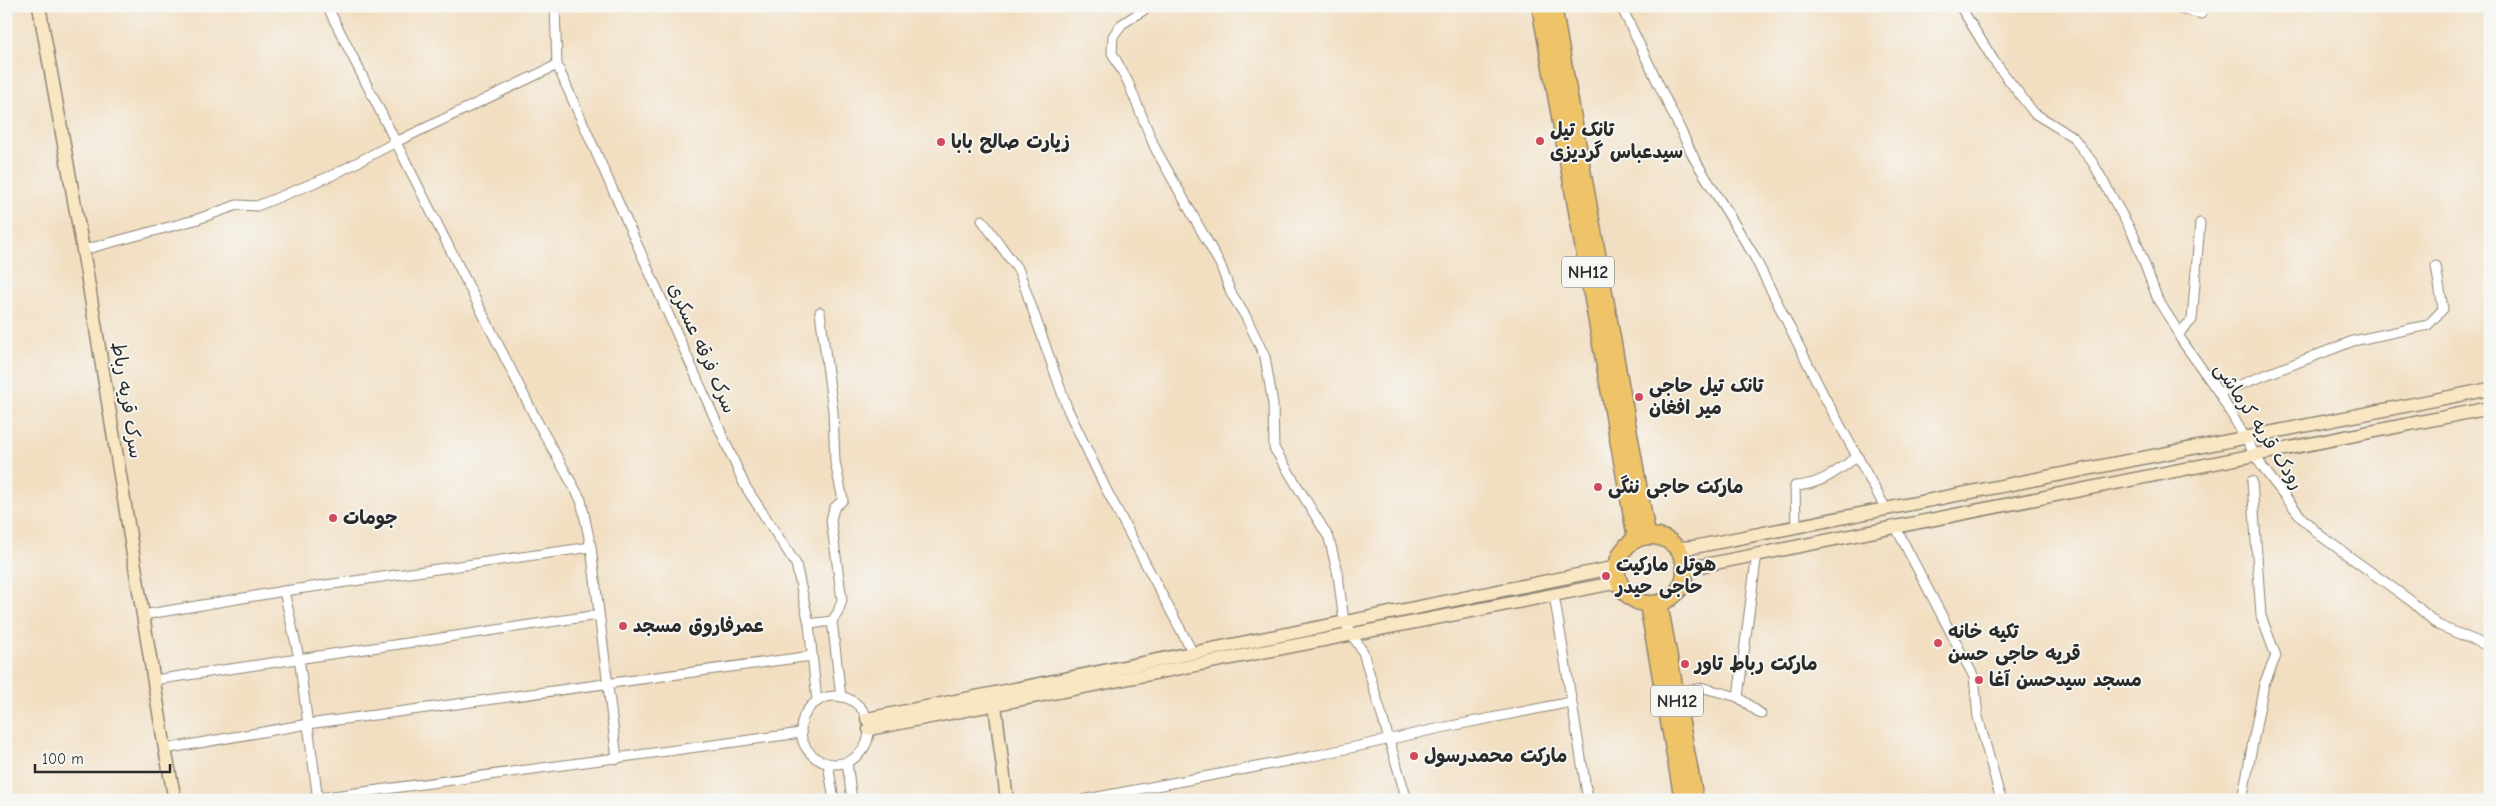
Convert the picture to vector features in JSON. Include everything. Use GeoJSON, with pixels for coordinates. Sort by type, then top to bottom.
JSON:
{"type":"FeatureCollection","features":[{"type":"Feature","properties":{"kind":"highway","name":"NH12"},"geometry":{"type":"LineString","coordinates":[[1540,6],[1641,537]]}},
{"type":"Feature","properties":{"kind":"highway","name":"NH12"},"geometry":{"type":"LineString","coordinates":[[1553,6],[1641,537]]}},
{"type":"Feature","properties":{"kind":"highway"},"geometry":{"type":"LineString","coordinates":[[1658,536],[1669,540],[1678,548],[1683,558],[1684,580],[1670,598],[1654,603],[1637,601],[1628,595],[1618,575],[1620,554],[1627,545],[1641,537],[1658,536]]}},
{"type":"Feature","properties":{"kind":"highway","name":"NH12"},"geometry":{"type":"LineString","coordinates":[[1654,603],[1675,692],[1695,800]]}},
{"type":"Feature","properties":{"kind":"highway","name":"NH12"},"geometry":{"type":"LineString","coordinates":[[1654,603],[1683,800]]}},
{"type":"Feature","properties":{"kind":"street","name":"سرک قریه رباط"},"geometry":{"type":"LineString","coordinates":[[39,6],[83,250],[175,800]]}},
{"type":"Feature","properties":{"kind":"street"},"geometry":{"type":"LineString","coordinates":[[328,6],[537,421],[581,500],[591,547],[598,615],[618,759]]}},
{"type":"Feature","properties":{"kind":"street","name":"سرک فرقه عسکری"},"geometry":{"type":"LineString","coordinates":[[555,6],[557,65],[745,486],[796,564],[809,624],[817,702]]}},
{"type":"Feature","properties":{"kind":"street"},"geometry":{"type":"LineString","coordinates":[[1150,6],[1122,24],[1113,36],[1112,53],[1128,82],[1154,148],[1220,264],[1232,293],[1265,357],[1273,404],[1274,448],[1329,538],[1338,575],[1344,622],[1363,652],[1391,739],[1407,800]]}},
{"type":"Feature","properties":{"kind":"street"},"geometry":{"type":"LineString","coordinates":[[1622,6],[1695,160],[1753,254],[1824,396],[1886,508]]}},
{"type":"Feature","properties":{"kind":"street","name":"رودک قریه کرماشی"},"geometry":{"type":"LineString","coordinates":[[1960,6],[1994,61],[2034,113],[2072,137],[2093,162],[2134,236],[2158,300],[2179,333],[2180,338],[2219,392],[2255,455],[2302,518],[2321,536],[2411,600],[2438,624],[2488,646]]}},
{"type":"Feature","properties":{"kind":"street"},"geometry":{"type":"LineString","coordinates":[[2173,6],[2201,14],[2203,6]]}},
{"type":"Feature","properties":{"kind":"street"},"geometry":{"type":"LineString","coordinates":[[83,250],[195,220],[237,205],[257,206],[333,176],[396,142],[557,65]]}},
{"type":"Feature","properties":{"kind":"street"},"geometry":{"type":"LineString","coordinates":[[982,220],[1019,271],[1068,410],[1106,489],[1193,653]]}},
{"type":"Feature","properties":{"kind":"street"},"geometry":{"type":"LineString","coordinates":[[2179,333],[2192,320],[2200,224]]}},
{"type":"Feature","properties":{"kind":"street"},"geometry":{"type":"LineString","coordinates":[[2219,392],[2353,341],[2428,325],[2442,309],[2436,266]]}},
{"type":"Feature","properties":{"kind":"street"},"geometry":{"type":"LineString","coordinates":[[820,312],[833,411],[835,462],[842,500],[834,508],[831,520],[842,600],[838,612],[832,621],[841,697]]}},
{"type":"Feature","properties":{"kind":"street"},"geometry":{"type":"LineString","coordinates":[[1678,548],[2490,389]]}},
{"type":"Feature","properties":{"kind":"street"},"geometry":{"type":"LineString","coordinates":[[1685,569],[1756,553],[2490,408]]}},
{"type":"Feature","properties":{"kind":"street"},"geometry":{"type":"LineString","coordinates":[[1796,526],[1795,486],[1811,485],[1828,477],[1858,456]]}},
{"type":"Feature","properties":{"kind":"street"},"geometry":{"type":"LineString","coordinates":[[2242,800],[2264,684],[2276,656],[2261,616],[2252,481]]}},
{"type":"Feature","properties":{"kind":"street"},"geometry":{"type":"LineString","coordinates":[[1895,526],[1974,677],[1978,717],[2001,800]]}},
{"type":"Feature","properties":{"kind":"street"},"geometry":{"type":"LineString","coordinates":[[143,615],[284,591],[591,547]]}},
{"type":"Feature","properties":{"kind":"street"},"geometry":{"type":"LineString","coordinates":[[1738,697],[1756,553]]}},
{"type":"Feature","properties":{"kind":"street"},"geometry":{"type":"LineString","coordinates":[[868,724],[1344,622],[1618,575]]}},
{"type":"Feature","properties":{"kind":"street"},"geometry":{"type":"LineString","coordinates":[[868,724],[995,704],[1554,595],[1618,575]]}},
{"type":"Feature","properties":{"kind":"street"},"geometry":{"type":"LineString","coordinates":[[284,591],[299,658],[318,799]]}},
{"type":"Feature","properties":{"kind":"street"},"geometry":{"type":"LineString","coordinates":[[1554,595],[1588,800]]}},
{"type":"Feature","properties":{"kind":"street"},"geometry":{"type":"LineString","coordinates":[[154,680],[598,615]]}},
{"type":"Feature","properties":{"kind":"street"},"geometry":{"type":"LineString","coordinates":[[809,624],[832,621]]}},
{"type":"Feature","properties":{"kind":"street"},"geometry":{"type":"LineString","coordinates":[[2490,636],[2488,646],[2490,656]]}},
{"type":"Feature","properties":{"kind":"street"},"geometry":{"type":"LineString","coordinates":[[165,749],[308,724],[812,656]]}},
{"type":"Feature","properties":{"kind":"street"},"geometry":{"type":"LineString","coordinates":[[1675,692],[1704,688],[1738,697],[1761,714]]}},
{"type":"Feature","properties":{"kind":"street"},"geometry":{"type":"LineString","coordinates":[[833,697],[841,697],[857,705],[868,724],[863,749],[847,762],[828,764],[811,755],[801,733],[805,714],[817,702],[833,697]]}},
{"type":"Feature","properties":{"kind":"street"},"geometry":{"type":"LineString","coordinates":[[1082,800],[1309,757],[1571,702]]}},
{"type":"Feature","properties":{"kind":"street"},"geometry":{"type":"LineString","coordinates":[[995,704],[1007,800]]}},
{"type":"Feature","properties":{"kind":"street"},"geometry":{"type":"LineString","coordinates":[[304,800],[801,733]]}},
{"type":"Feature","properties":{"kind":"street"},"geometry":{"type":"LineString","coordinates":[[847,762],[852,800]]}},
{"type":"Feature","properties":{"kind":"street"},"geometry":{"type":"LineString","coordinates":[[828,764],[834,800]]}},
{"type":"Feature","properties":{"kind":"place","name":"تانک تیل سیدعباس گردیزی"},"geometry":{"type":"Point","coordinates":[1540,141]}},
{"type":"Feature","properties":{"kind":"place","name":"زیارت صالح بابا"},"geometry":{"type":"Point","coordinates":[941,142]}},
{"type":"Feature","properties":{"kind":"place","name":"تانک تیل حاجی میر افغان"},"geometry":{"type":"Point","coordinates":[1639,397]}},
{"type":"Feature","properties":{"kind":"place","name":"مارکت حاجی ننگی"},"geometry":{"type":"Point","coordinates":[1598,487]}},
{"type":"Feature","properties":{"kind":"place","name":"جومات"},"geometry":{"type":"Point","coordinates":[333,518]}},
{"type":"Feature","properties":{"kind":"place","name":"هوتل مارکیت حاجی حیدر"},"geometry":{"type":"Point","coordinates":[1606,576]}},
{"type":"Feature","properties":{"kind":"place","name":"عمرفاروق مسجد"},"geometry":{"type":"Point","coordinates":[623,626]}},
{"type":"Feature","properties":{"kind":"place","name":"تکیه خانه قریه حاجی حسن"},"geometry":{"type":"Point","coordinates":[1938,643]}},
{"type":"Feature","properties":{"kind":"place","name":"مارکت رباط تاور"},"geometry":{"type":"Point","coordinates":[1685,664]}},
{"type":"Feature","properties":{"kind":"place","name":"مسجد سیدحسن آغا"},"geometry":{"type":"Point","coordinates":[1979,680]}},
{"type":"Feature","properties":{"kind":"place","name":"مارکت محمدرسول"},"geometry":{"type":"Point","coordinates":[1414,756]}}]}
